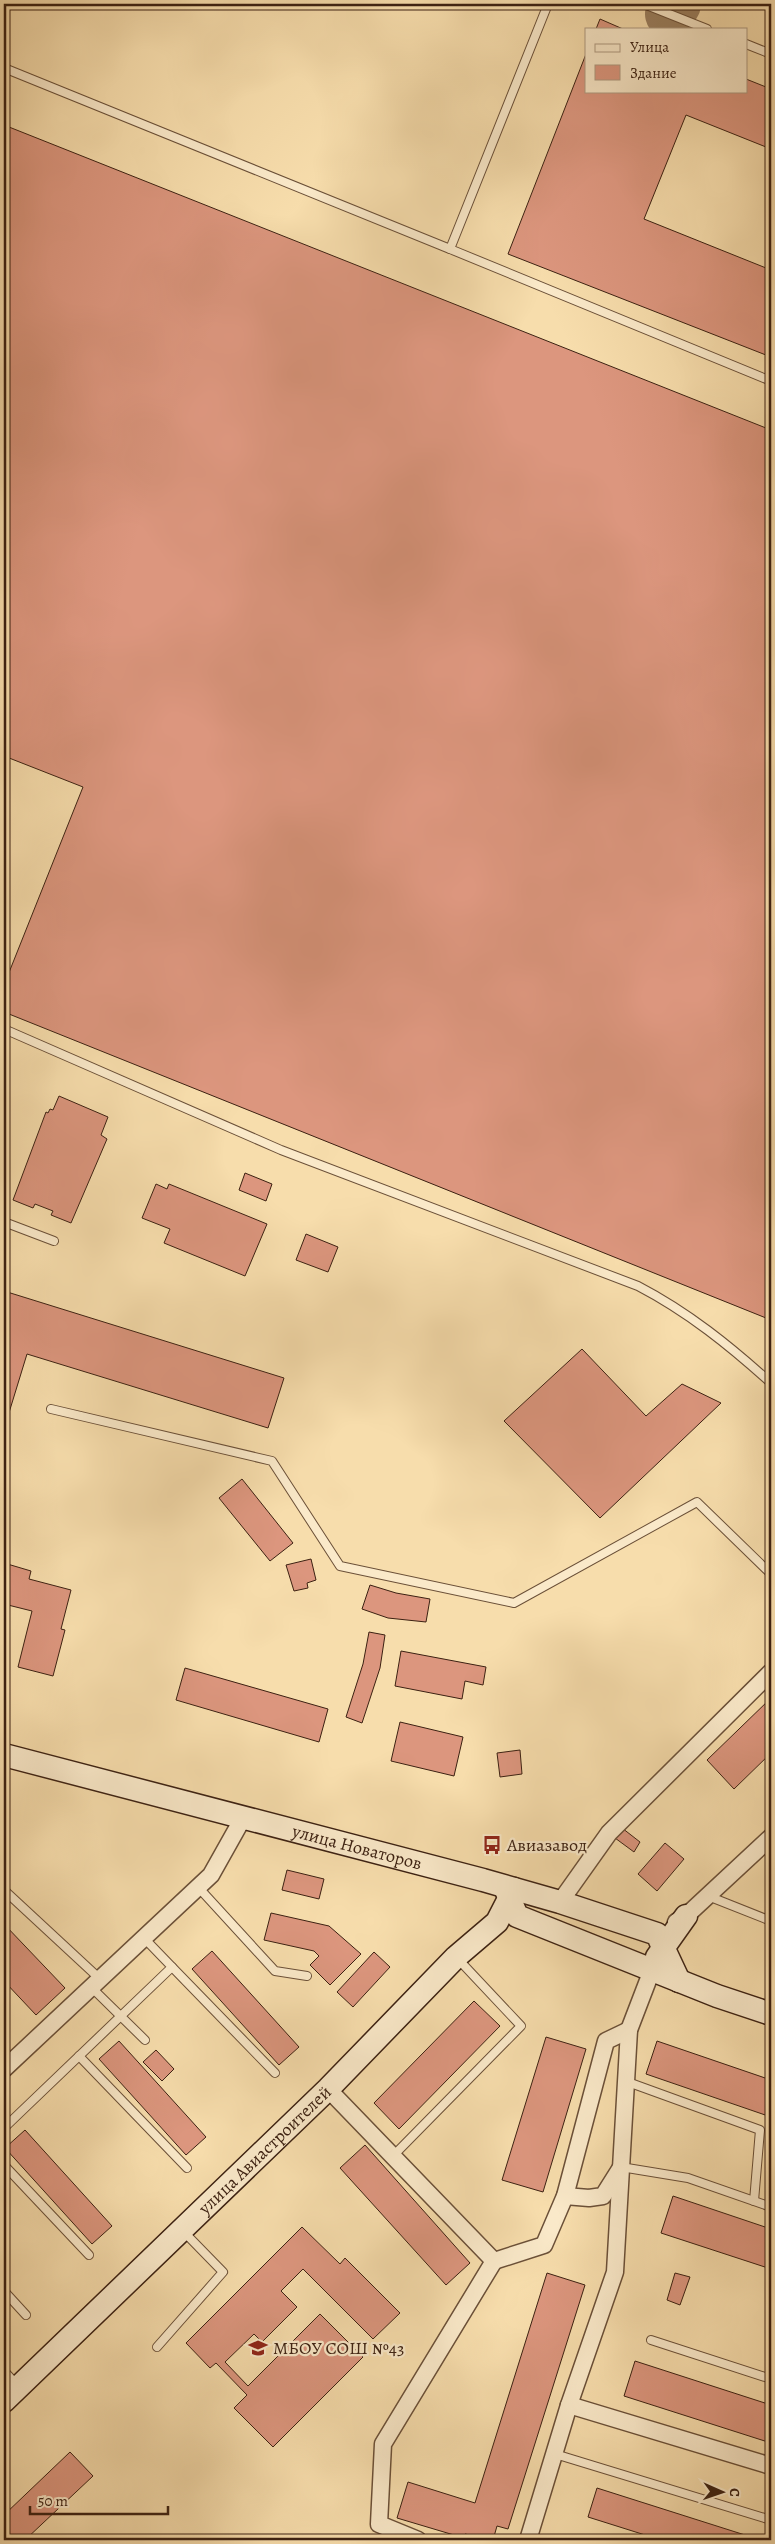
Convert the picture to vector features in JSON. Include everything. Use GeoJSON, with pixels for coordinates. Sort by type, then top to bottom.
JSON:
{"type":"FeatureCollection","features":[{"type":"Feature","properties":{"kind":"main road","name":"улица Новаторов"},"geometry":{"type":"LineString","coordinates":[[4,1755],[508,1890],[560,1902],[657,1934]]}},
{"type":"Feature","properties":{"kind":"main road","name":"улица Авиастроителей"},"geometry":{"type":"LineString","coordinates":[[9,2386],[182,2229],[328,2089],[456,1957],[497,1922],[508,1890]]}},
{"type":"Feature","properties":{"kind":"main road"},"geometry":{"type":"LineString","coordinates":[[508,1890],[516,1916],[717,1996],[771,2014]]}},
{"type":"Feature","properties":{"kind":"main road"},"geometry":{"type":"LineString","coordinates":[[631,1962],[658,1956],[686,1916]]}},
{"type":"Feature","properties":{"kind":"main road"},"geometry":{"type":"LineString","coordinates":[[657,1934],[679,1981]]}},
{"type":"Feature","properties":{"kind":"street"},"geometry":{"type":"LineString","coordinates":[[560,1902],[609,1832],[771,1672]]}},
{"type":"Feature","properties":{"kind":"street"},"geometry":{"type":"LineString","coordinates":[[4,2068],[211,1875],[242,1818]]}},
{"type":"Feature","properties":{"kind":"street"},"geometry":{"type":"LineString","coordinates":[[657,1934],[686,1916],[771,1837]]}},
{"type":"Feature","properties":{"kind":"street"},"geometry":{"type":"LineString","coordinates":[[528,2540],[569,2405],[615,2272],[629,2030],[652,1970]]}},
{"type":"Feature","properties":{"kind":"street"},"geometry":{"type":"LineString","coordinates":[[418,2540],[379,2524],[383,2444],[494,2261],[544,2245],[565,2196],[606,2041],[629,2030]]}},
{"type":"Feature","properties":{"kind":"street"},"geometry":{"type":"LineString","coordinates":[[328,2089],[494,2261]]}},
{"type":"Feature","properties":{"kind":"street"},"geometry":{"type":"LineString","coordinates":[[565,2196],[590,2198],[603,2196],[621,2167]]}},
{"type":"Feature","properties":{"kind":"street"},"geometry":{"type":"LineString","coordinates":[[569,2405],[771,2466]]}},
{"type":"Feature","properties":{"kind":"lane"},"geometry":{"type":"LineString","coordinates":[[450,249],[548,4]]}},
{"type":"Feature","properties":{"kind":"lane"},"geometry":{"type":"LineString","coordinates":[[644,4],[704,28]]}},
{"type":"Feature","properties":{"kind":"lane"},"geometry":{"type":"LineString","coordinates":[[748,45],[771,54]]}},
{"type":"Feature","properties":{"kind":"lane"},"geometry":{"type":"LineString","coordinates":[[4,68],[771,381]]}},
{"type":"Feature","properties":{"kind":"lane"},"geometry":{"type":"LineString","coordinates":[[4,1028],[280,1150],[638,1286],[670,1303],[724,1341],[771,1383]]}},
{"type":"Feature","properties":{"kind":"lane"},"geometry":{"type":"LineString","coordinates":[[4,1222],[54,1241]]}},
{"type":"Feature","properties":{"kind":"lane"},"geometry":{"type":"LineString","coordinates":[[51,1409],[272,1461],[340,1566],[514,1604],[696,1502],[771,1574]]}},
{"type":"Feature","properties":{"kind":"lane"},"geometry":{"type":"LineString","coordinates":[[198,1887],[275,1972],[307,1976]]}},
{"type":"Feature","properties":{"kind":"lane"},"geometry":{"type":"LineString","coordinates":[[4,1890],[95,1983],[120,2017],[145,2040]]}},
{"type":"Feature","properties":{"kind":"lane"},"geometry":{"type":"LineString","coordinates":[[708,1896],[771,1921]]}},
{"type":"Feature","properties":{"kind":"lane"},"geometry":{"type":"LineString","coordinates":[[144,1938],[275,2073]]}},
{"type":"Feature","properties":{"kind":"lane"},"geometry":{"type":"LineString","coordinates":[[393,2156],[521,2026],[456,1957]]}},
{"type":"Feature","properties":{"kind":"lane"},"geometry":{"type":"LineString","coordinates":[[4,2128],[172,1968]]}},
{"type":"Feature","properties":{"kind":"lane"},"geometry":{"type":"LineString","coordinates":[[79,2056],[187,2168]]}},
{"type":"Feature","properties":{"kind":"lane"},"geometry":{"type":"LineString","coordinates":[[625,2081],[760,2130],[754,2201]]}},
{"type":"Feature","properties":{"kind":"lane"},"geometry":{"type":"LineString","coordinates":[[4,2166],[89,2255]]}},
{"type":"Feature","properties":{"kind":"lane"},"geometry":{"type":"LineString","coordinates":[[621,2167],[688,2178],[771,2207]]}},
{"type":"Feature","properties":{"kind":"lane"},"geometry":{"type":"LineString","coordinates":[[156,2347],[223,2272],[182,2229]]}},
{"type":"Feature","properties":{"kind":"lane"},"geometry":{"type":"LineString","coordinates":[[4,2291],[26,2315]]}},
{"type":"Feature","properties":{"kind":"lane"},"geometry":{"type":"LineString","coordinates":[[651,2340],[771,2379]]}},
{"type":"Feature","properties":{"kind":"lane"},"geometry":{"type":"LineString","coordinates":[[554,2454],[771,2520]]}},
{"type":"Feature","properties":{"kind":"building"},"geometry":{"type":"Polygon","coordinates":[[[600,19],[621,28],[596,28],[600,19]]]}},
{"type":"Feature","properties":{"kind":"building"},"geometry":{"type":"Polygon","coordinates":[[[585,57],[585,92],[748,92],[748,80],[771,89],[771,149],[686,115],[644,219],[771,270],[771,357],[508,254],[585,57]]]}},
{"type":"Feature","properties":{"kind":"building"},"geometry":{"type":"Polygon","coordinates":[[[4,125],[771,430],[771,1320],[4,1012],[4,985],[83,787],[4,756],[4,125]]]}},
{"type":"Feature","properties":{"kind":"building"},"geometry":{"type":"Polygon","coordinates":[[[59,1096],[108,1117],[101,1135],[107,1139],[71,1223],[51,1215],[53,1211],[35,1204],[33,1208],[13,1200],[46,1112],[48,1113],[50,1109],[53,1110],[59,1096]]]}},
{"type":"Feature","properties":{"kind":"building"},"geometry":{"type":"Polygon","coordinates":[[[245,1173],[272,1184],[266,1201],[239,1190],[245,1173]]]}},
{"type":"Feature","properties":{"kind":"building"},"geometry":{"type":"Polygon","coordinates":[[[156,1184],[167,1189],[169,1184],[267,1224],[245,1276],[164,1243],[170,1229],[142,1218],[156,1184]]]}},
{"type":"Feature","properties":{"kind":"building"},"geometry":{"type":"Polygon","coordinates":[[[306,1234],[338,1247],[328,1272],[296,1260],[306,1234]]]}},
{"type":"Feature","properties":{"kind":"building"},"geometry":{"type":"Polygon","coordinates":[[[4,1291],[284,1378],[268,1428],[27,1354],[4,1429],[4,1291]]]}},
{"type":"Feature","properties":{"kind":"building"},"geometry":{"type":"Polygon","coordinates":[[[582,1349],[646,1416],[682,1384],[721,1403],[600,1518],[504,1421],[582,1349]]]}},
{"type":"Feature","properties":{"kind":"building"},"geometry":{"type":"Polygon","coordinates":[[[242,1479],[293,1543],[270,1561],[219,1498],[242,1479]]]}},
{"type":"Feature","properties":{"kind":"building"},"geometry":{"type":"Polygon","coordinates":[[[311,1559],[316,1580],[307,1583],[308,1588],[294,1591],[286,1565],[311,1559]]]}},
{"type":"Feature","properties":{"kind":"building"},"geometry":{"type":"Polygon","coordinates":[[[4,1563],[31,1571],[29,1579],[71,1590],[61,1629],[65,1630],[53,1676],[18,1667],[32,1611],[4,1604],[4,1563]]]}},
{"type":"Feature","properties":{"kind":"building"},"geometry":{"type":"Polygon","coordinates":[[[370,1585],[396,1593],[430,1599],[426,1622],[388,1618],[362,1609],[370,1585]]]}},
{"type":"Feature","properties":{"kind":"building"},"geometry":{"type":"Polygon","coordinates":[[[369,1632],[385,1635],[380,1668],[362,1723],[346,1717],[363,1664],[369,1632]]]}},
{"type":"Feature","properties":{"kind":"building"},"geometry":{"type":"Polygon","coordinates":[[[401,1651],[486,1667],[483,1685],[465,1681],[462,1699],[395,1686],[401,1651]]]}},
{"type":"Feature","properties":{"kind":"building"},"geometry":{"type":"Polygon","coordinates":[[[185,1668],[328,1709],[319,1742],[176,1700],[185,1668]]]}},
{"type":"Feature","properties":{"kind":"building"},"geometry":{"type":"Polygon","coordinates":[[[771,1698],[771,1753],[734,1789],[707,1760],[771,1698]]]}},
{"type":"Feature","properties":{"kind":"building"},"geometry":{"type":"Polygon","coordinates":[[[400,1722],[463,1737],[454,1776],[391,1761],[400,1722]]]}},
{"type":"Feature","properties":{"kind":"building"},"geometry":{"type":"Polygon","coordinates":[[[520,1750],[522,1774],[500,1777],[497,1753],[520,1750]]]}},
{"type":"Feature","properties":{"kind":"building"},"geometry":{"type":"Polygon","coordinates":[[[622,1828],[640,1842],[634,1852],[615,1838],[622,1828]]]}},
{"type":"Feature","properties":{"kind":"building"},"geometry":{"type":"Polygon","coordinates":[[[665,1843],[684,1859],[657,1891],[638,1874],[665,1843]]]}},
{"type":"Feature","properties":{"kind":"building"},"geometry":{"type":"Polygon","coordinates":[[[287,1870],[324,1879],[319,1899],[282,1890],[287,1870]]]}},
{"type":"Feature","properties":{"kind":"building"},"geometry":{"type":"Polygon","coordinates":[[[271,1913],[329,1926],[361,1954],[330,1985],[310,1965],[319,1956],[314,1951],[264,1940],[271,1913]]]}},
{"type":"Feature","properties":{"kind":"building"},"geometry":{"type":"Polygon","coordinates":[[[4,1924],[65,1988],[36,2015],[4,1981],[4,1924]]]}},
{"type":"Feature","properties":{"kind":"building"},"geometry":{"type":"Polygon","coordinates":[[[212,1951],[299,2047],[279,2065],[192,1969],[212,1951]]]}},
{"type":"Feature","properties":{"kind":"building"},"geometry":{"type":"Polygon","coordinates":[[[374,1952],[390,1967],[353,2007],[337,1992],[374,1952]]]}},
{"type":"Feature","properties":{"kind":"building"},"geometry":{"type":"Polygon","coordinates":[[[474,2001],[500,2026],[399,2129],[374,2103],[474,2001]]]}},
{"type":"Feature","properties":{"kind":"building"},"geometry":{"type":"Polygon","coordinates":[[[546,2037],[586,2049],[543,2192],[502,2180],[546,2037]]]}},
{"type":"Feature","properties":{"kind":"building"},"geometry":{"type":"Polygon","coordinates":[[[119,2041],[206,2137],[186,2155],[99,2059],[119,2041]]]}},
{"type":"Feature","properties":{"kind":"building"},"geometry":{"type":"Polygon","coordinates":[[[657,2041],[771,2080],[771,2117],[646,2074],[657,2041]]]}},
{"type":"Feature","properties":{"kind":"building"},"geometry":{"type":"Polygon","coordinates":[[[156,2050],[174,2069],[162,2081],[143,2062],[156,2050]]]}},
{"type":"Feature","properties":{"kind":"building"},"geometry":{"type":"Polygon","coordinates":[[[25,2130],[112,2226],[92,2244],[5,2148],[25,2130]]]}},
{"type":"Feature","properties":{"kind":"building"},"geometry":{"type":"Polygon","coordinates":[[[365,2145],[470,2263],[446,2285],[340,2168],[365,2145]]]}},
{"type":"Feature","properties":{"kind":"building"},"geometry":{"type":"Polygon","coordinates":[[[673,2196],[771,2229],[771,2269],[661,2233],[673,2196]]]}},
{"type":"Feature","properties":{"kind":"building"},"geometry":{"type":"Polygon","coordinates":[[[302,2227],[340,2264],[345,2258],[400,2313],[373,2339],[303,2269],[281,2291],[297,2307],[262,2342],[254,2334],[225,2362],[248,2386],[320,2314],[363,2357],[273,2447],[234,2408],[247,2395],[216,2363],[210,2368],[186,2343],[302,2227]]]}},
{"type":"Feature","properties":{"kind":"building"},"geometry":{"type":"Polygon","coordinates":[[[547,2273],[585,2285],[508,2529],[497,2526],[493,2540],[465,2534],[464,2538],[397,2518],[408,2482],[475,2503],[547,2273]]]}},
{"type":"Feature","properties":{"kind":"building"},"geometry":{"type":"Polygon","coordinates":[[[675,2273],[690,2277],[680,2305],[667,2300],[675,2273]]]}},
{"type":"Feature","properties":{"kind":"building"},"geometry":{"type":"Polygon","coordinates":[[[635,2361],[771,2405],[771,2443],[624,2396],[635,2361]]]}},
{"type":"Feature","properties":{"kind":"building"},"geometry":{"type":"Polygon","coordinates":[[[70,2452],[93,2476],[25,2540],[4,2540],[4,2515],[70,2452]]]}},
{"type":"Feature","properties":{"kind":"building"},"geometry":{"type":"Polygon","coordinates":[[[597,2488],[745,2535],[743,2540],[661,2540],[588,2517],[597,2488]]]}},
{"type":"Feature","properties":{"kind":"taxiway"},"geometry":{"type":"LineString","coordinates":[[670,14],[676,4]]}},
{"type":"Feature","properties":{"kind":"place","name":"Авиазавод"},"geometry":{"type":"Point","coordinates":[492,1845]}},
{"type":"Feature","properties":{"kind":"place","name":"МБОУ СОШ №43"},"geometry":{"type":"Point","coordinates":[258,2348]}}]}
